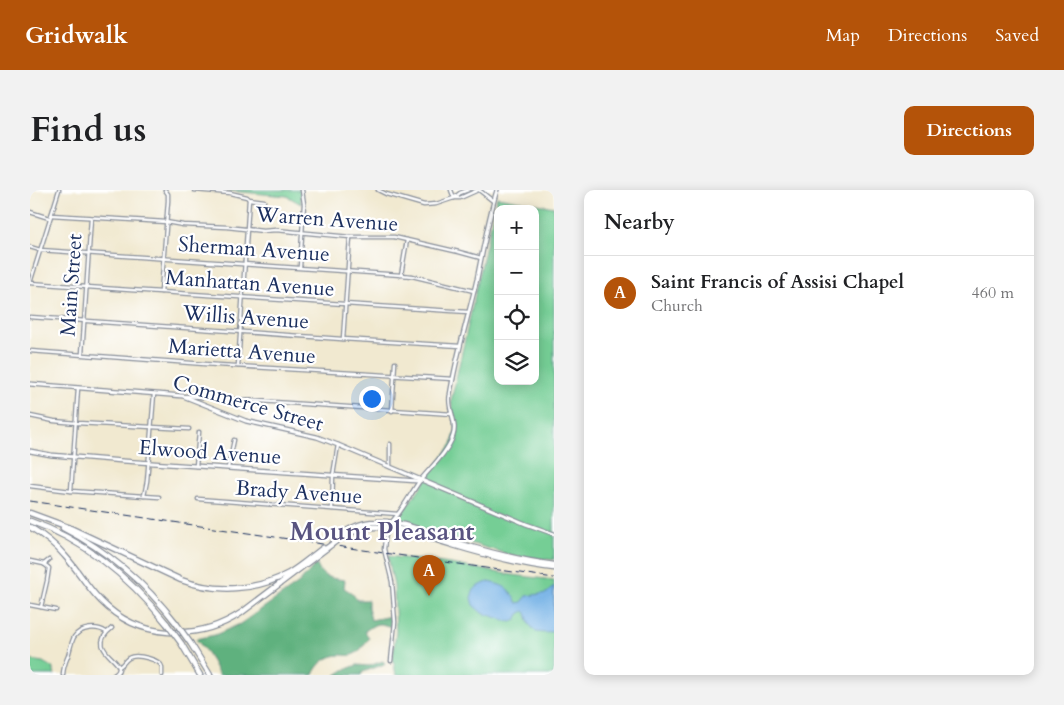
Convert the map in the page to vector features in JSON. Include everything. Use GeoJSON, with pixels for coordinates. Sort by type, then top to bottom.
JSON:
{"type":"FeatureCollection","features":[{"type":"Feature","properties":{"kind":"highway"},"geometry":{"type":"LineString","coordinates":[[30,514],[68,527],[177,578],[211,588],[242,588],[268,582],[292,570],[325,548]]}},
{"type":"Feature","properties":{"kind":"highway"},"geometry":{"type":"LineString","coordinates":[[30,514],[70,532],[108,556],[130,574],[176,623],[210,675]]}},
{"type":"Feature","properties":{"kind":"highway"},"geometry":{"type":"LineString","coordinates":[[30,521],[69,538],[101,560],[136,589],[167,624],[200,675]]}},
{"type":"Feature","properties":{"kind":"highway"},"geometry":{"type":"LineString","coordinates":[[30,527],[45,536],[57,547],[96,595],[112,610],[137,625],[152,630],[168,632],[201,630],[232,618],[348,530],[361,524],[374,522],[392,523],[484,551],[554,567]]}},
{"type":"Feature","properties":{"kind":"highway"},"geometry":{"type":"LineString","coordinates":[[337,539],[362,529],[388,527],[493,557],[554,567]]}},
{"type":"Feature","properties":{"kind":"street"},"geometry":{"type":"LineString","coordinates":[[30,283],[59,190]]}},
{"type":"Feature","properties":{"kind":"street"},"geometry":{"type":"LineString","coordinates":[[194,190],[230,193],[264,201]]}},
{"type":"Feature","properties":{"kind":"street"},"geometry":{"type":"LineString","coordinates":[[300,267],[304,204],[302,190]]}},
{"type":"Feature","properties":{"kind":"street"},"geometry":{"type":"LineString","coordinates":[[378,190],[424,205],[460,198],[478,190],[494,201]]}},
{"type":"Feature","properties":{"kind":"street"},"geometry":{"type":"LineString","coordinates":[[451,190],[454,198]]}},
{"type":"Feature","properties":{"kind":"street"},"geometry":{"type":"LineString","coordinates":[[454,198],[468,190]]}},
{"type":"Feature","properties":{"kind":"street"},"geometry":{"type":"LineString","coordinates":[[391,661],[395,625],[392,582],[384,544],[388,527],[451,441],[454,434],[455,424],[449,397],[497,190]]}},
{"type":"Feature","properties":{"kind":"street"},"geometry":{"type":"LineString","coordinates":[[161,292],[168,200],[166,191]]}},
{"type":"Feature","properties":{"kind":"street"},"geometry":{"type":"LineString","coordinates":[[238,366],[250,199]]}},
{"type":"Feature","properties":{"kind":"street","name":"Warren Avenue"},"geometry":{"type":"LineString","coordinates":[[30,212],[50,216],[166,222],[183,225],[350,237],[394,238],[481,258]]}},
{"type":"Feature","properties":{"kind":"street","name":"Main Street"},"geometry":{"type":"LineString","coordinates":[[82,354],[91,218]]}},
{"type":"Feature","properties":{"kind":"street"},"geometry":{"type":"LineString","coordinates":[[343,339],[350,237]]}},
{"type":"Feature","properties":{"kind":"street"},"geometry":{"type":"LineString","coordinates":[[401,274],[407,240]]}},
{"type":"Feature","properties":{"kind":"street","name":"Sherman Avenue"},"geometry":{"type":"LineString","coordinates":[[30,247],[40,250],[401,274],[474,291]]}},
{"type":"Feature","properties":{"kind":"street","name":"Manhattan Avenue"},"geometry":{"type":"LineString","coordinates":[[30,283],[468,312]]}},
{"type":"Feature","properties":{"kind":"street","name":"Willis Avenue"},"geometry":{"type":"LineString","coordinates":[[30,317],[460,346]]}},
{"type":"Feature","properties":{"kind":"street","name":"Marietta Avenue"},"geometry":{"type":"LineString","coordinates":[[30,351],[453,379]]}},
{"type":"Feature","properties":{"kind":"street"},"geometry":{"type":"LineString","coordinates":[[392,411],[395,363]]}},
{"type":"Feature","properties":{"kind":"street","name":"Commerce Street"},"geometry":{"type":"LineString","coordinates":[[30,384],[184,396],[246,421],[317,437],[554,534]]}},
{"type":"Feature","properties":{"kind":"street"},"geometry":{"type":"LineString","coordinates":[[72,491],[78,388]]}},
{"type":"Feature","properties":{"kind":"street"},"geometry":{"type":"LineString","coordinates":[[144,496],[149,462],[154,394]]}},
{"type":"Feature","properties":{"kind":"street"},"geometry":{"type":"LineString","coordinates":[[184,396],[452,414]]}},
{"type":"Feature","properties":{"kind":"street"},"geometry":{"type":"LineString","coordinates":[[30,416],[76,423],[189,429]]}},
{"type":"Feature","properties":{"kind":"street"},"geometry":{"type":"LineString","coordinates":[[196,466],[199,432]]}},
{"type":"Feature","properties":{"kind":"street"},"geometry":{"type":"LineString","coordinates":[[228,468],[234,440]]}},
{"type":"Feature","properties":{"kind":"street"},"geometry":{"type":"LineString","coordinates":[[390,444],[390,467]]}},
{"type":"Feature","properties":{"kind":"street"},"geometry":{"type":"LineString","coordinates":[[332,509],[333,475],[338,445]]}},
{"type":"Feature","properties":{"kind":"street","name":"Elwood Avenue"},"geometry":{"type":"LineString","coordinates":[[30,451],[74,457],[389,478]]}},
{"type":"Feature","properties":{"kind":"street","name":"Commerce Street"},"geometry":{"type":"LineString","coordinates":[[389,478],[418,481],[422,479]]}},
{"type":"Feature","properties":{"kind":"street"},"geometry":{"type":"LineString","coordinates":[[30,486],[159,497]]}},
{"type":"Feature","properties":{"kind":"street","name":"Brady Avenue"},"geometry":{"type":"LineString","coordinates":[[198,499],[398,514]]}},
{"type":"Feature","properties":{"kind":"street"},"geometry":{"type":"LineString","coordinates":[[44,564],[48,560]]}},
{"type":"Feature","properties":{"kind":"street"},"geometry":{"type":"LineString","coordinates":[[30,561],[44,564],[49,568],[41,607]]}},
{"type":"Feature","properties":{"kind":"street"},"geometry":{"type":"LineString","coordinates":[[30,605],[56,610]]}},
{"type":"Feature","properties":{"kind":"street"},"geometry":{"type":"LineString","coordinates":[[63,675],[63,669],[77,634],[90,628],[106,632]]}},
{"type":"Feature","properties":{"kind":"street"},"geometry":{"type":"LineString","coordinates":[[112,628],[103,636],[102,645],[103,649],[119,667],[118,673],[114,675]]}},
{"type":"Feature","properties":{"kind":"street"},"geometry":{"type":"LineString","coordinates":[[119,667],[128,658],[133,656],[152,659],[162,666],[162,675]]}},
{"type":"Feature","properties":{"kind":"green space"},"geometry":{"type":"Polygon","coordinates":[[[218,190],[300,190],[301,204],[287,196],[218,190]]]}},
{"type":"Feature","properties":{"kind":"green space"},"geometry":{"type":"Polygon","coordinates":[[[497,197],[554,207],[554,560],[514,556],[396,521],[452,444],[456,429],[451,401],[494,210],[494,385],[539,385],[539,205],[495,205],[497,197]]]}},
{"type":"Feature","properties":{"kind":"green space"},"geometry":{"type":"Polygon","coordinates":[[[388,556],[554,580],[554,675],[396,675],[393,658],[396,631],[394,586],[388,556]]]}},
{"type":"Feature","properties":{"kind":"green space"},"geometry":{"type":"Polygon","coordinates":[[[317,565],[319,570],[325,575],[345,580],[344,588],[352,593],[357,600],[368,600],[371,620],[391,616],[391,627],[380,624],[372,626],[365,631],[369,639],[358,652],[327,658],[320,664],[313,675],[219,675],[208,654],[196,639],[215,635],[240,624],[299,583],[317,565]]]}},
{"type":"Feature","properties":{"kind":"green space"},"geometry":{"type":"Polygon","coordinates":[[[30,660],[43,662],[53,668],[55,675],[30,675],[30,660]]]}},
{"type":"Feature","properties":{"kind":"green space"},"geometry":{"type":"Polygon","coordinates":[[[383,661],[385,664],[363,672],[361,675],[336,675],[357,665],[369,666],[383,661]]]}},
{"type":"Feature","properties":{"kind":"water"},"geometry":{"type":"Polygon","coordinates":[[[488,582],[506,588],[517,603],[522,602],[527,596],[547,593],[554,586],[554,631],[546,633],[536,632],[529,624],[524,611],[519,614],[516,620],[511,622],[482,613],[473,605],[471,598],[473,591],[478,586],[488,582]]]}},
{"type":"Feature","properties":{"kind":"railway"},"geometry":{"type":"LineString","coordinates":[[30,501],[554,578]]}},
{"type":"Feature","properties":{"kind":"place","name":"Saint Francis of Assisi Chapel"},"geometry":{"type":"Point","coordinates":[429,596]}},
{"type":"Feature","properties":{"kind":"district","name":"Mount Pleasant"},"geometry":{"type":"Point","coordinates":[382,531]}}]}
